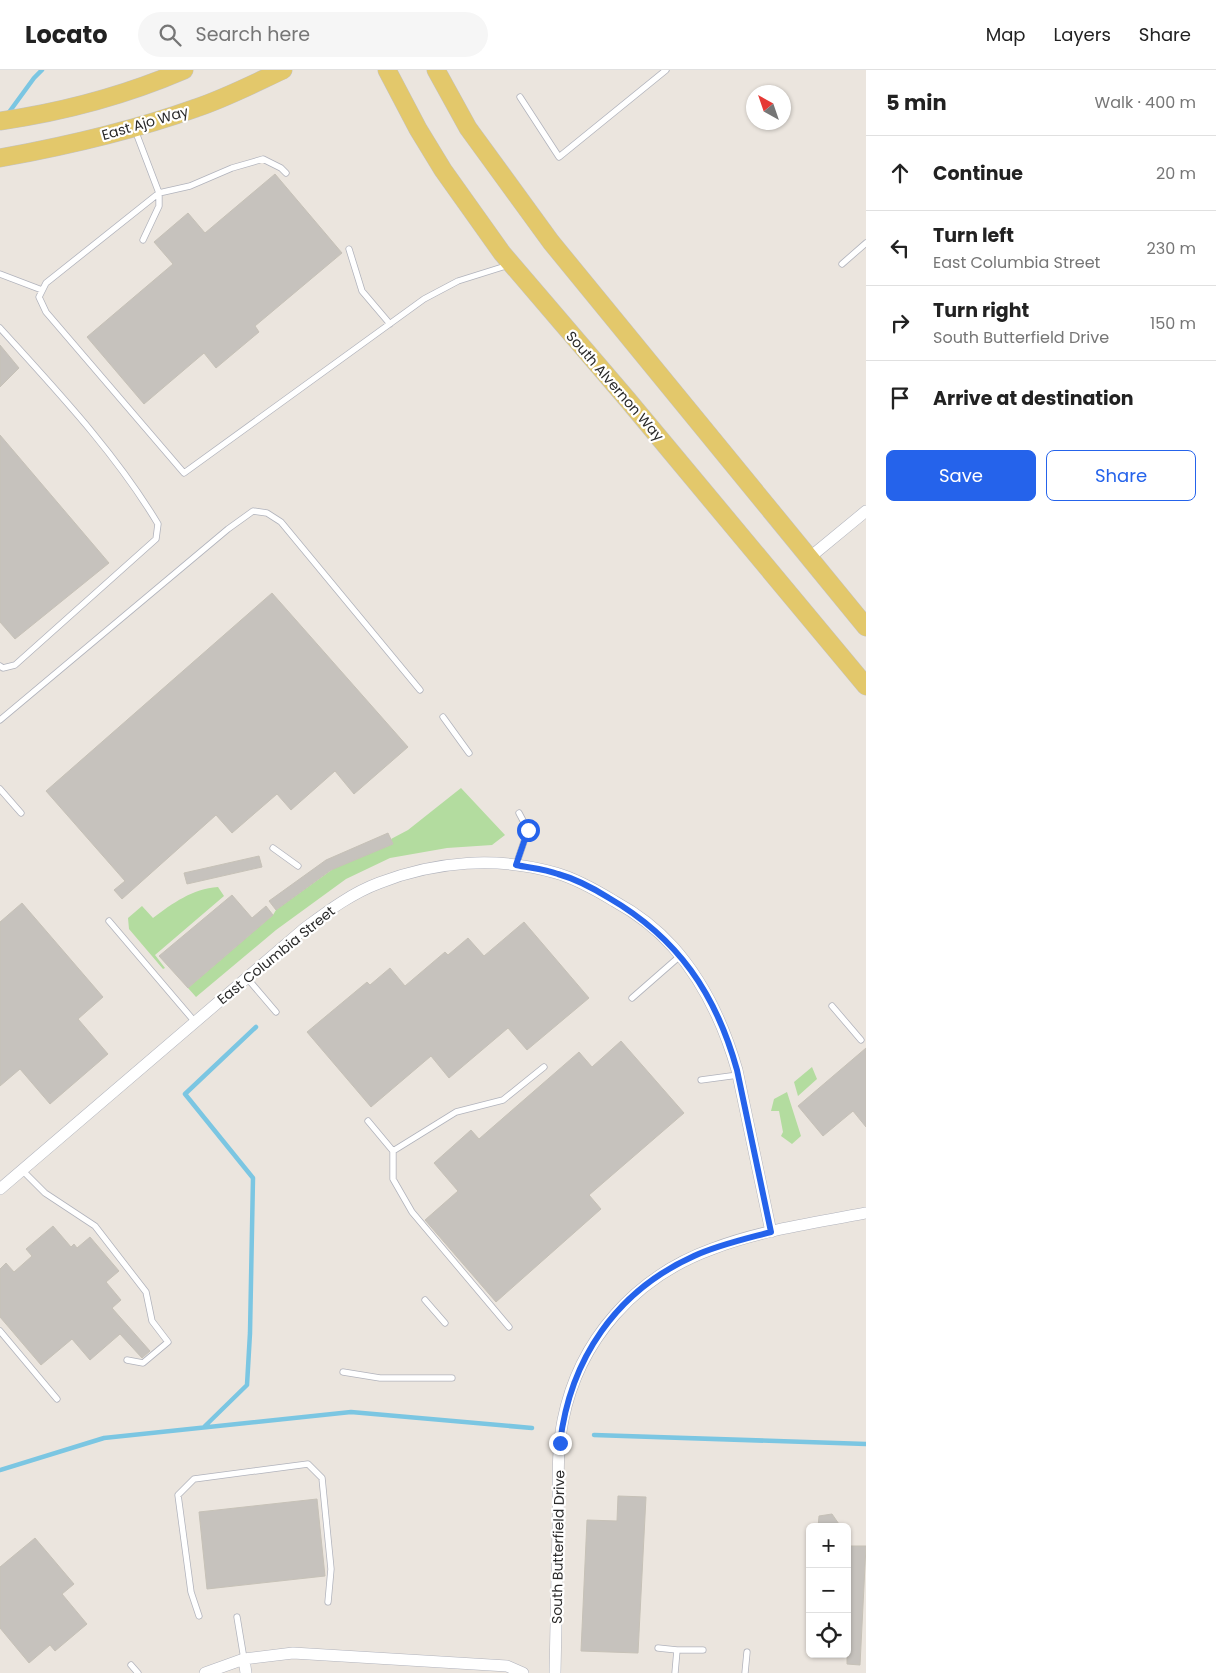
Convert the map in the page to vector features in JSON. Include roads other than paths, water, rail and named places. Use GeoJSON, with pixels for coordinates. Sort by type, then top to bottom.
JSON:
{"type":"FeatureCollection","features":[{"type":"Feature","properties":{"kind":"main road"},"geometry":{"type":"LineString","coordinates":[[0,121],[28,117],[128,91],[184,70]]}},
{"type":"Feature","properties":{"kind":"main road","name":"East Ajo Way"},"geometry":{"type":"LineString","coordinates":[[1,158],[134,128],[197,108],[283,70]]}},
{"type":"Feature","properties":{"kind":"main road","name":"South Alvernon Way"},"geometry":{"type":"LineString","coordinates":[[387,70],[418,129],[443,170],[511,264],[627,398],[866,686]]}},
{"type":"Feature","properties":{"kind":"main road"},"geometry":{"type":"LineString","coordinates":[[436,70],[468,128],[552,242],[866,627]]}},
{"type":"Feature","properties":{"kind":"street"},"geometry":{"type":"LineString","coordinates":[[809,558],[866,511]]}},
{"type":"Feature","properties":{"kind":"street","name":"East Columbia Street"},"geometry":{"type":"LineString","coordinates":[[1,1187],[305,928],[332,908],[378,883],[414,871],[450,864],[482,862],[516,865],[556,873],[596,890],[643,919],[673,946],[708,996],[730,1046],[738,1075],[771,1232]]}},
{"type":"Feature","properties":{"kind":"street","name":"South Butterfield Drive"},"geometry":{"type":"LineString","coordinates":[[556,1673],[562,1421],[575,1378],[585,1356],[616,1313],[629,1299],[656,1278],[693,1256],[713,1248],[771,1232],[866,1213]]}},
{"type":"Feature","properties":{"kind":"street"},"geometry":{"type":"LineString","coordinates":[[205,1673],[244,1659],[293,1653],[506,1666],[523,1673]]}},
{"type":"Feature","properties":{"kind":"street"},"geometry":{"type":"LineString","coordinates":[[244,1659],[246,1673]]}},
{"type":"Feature","properties":{"kind":"lane"},"geometry":{"type":"LineString","coordinates":[[520,96],[559,157],[666,70]]}},
{"type":"Feature","properties":{"kind":"lane"},"geometry":{"type":"LineString","coordinates":[[134,128],[158,193],[159,206],[143,240]]}},
{"type":"Feature","properties":{"kind":"lane"},"geometry":{"type":"LineString","coordinates":[[286,173],[281,168],[263,159],[232,168],[190,186],[158,193],[46,283],[39,297],[46,312],[184,473],[424,299],[458,281],[511,264]]}},
{"type":"Feature","properties":{"kind":"lane"},"geometry":{"type":"LineString","coordinates":[[842,264],[866,243]]}},
{"type":"Feature","properties":{"kind":"lane"},"geometry":{"type":"LineString","coordinates":[[349,249],[362,291],[390,324]]}},
{"type":"Feature","properties":{"kind":"lane"},"geometry":{"type":"LineString","coordinates":[[0,274],[42,290]]}},
{"type":"Feature","properties":{"kind":"lane"},"geometry":{"type":"LineString","coordinates":[[0,328],[90,430],[144,500],[158,524],[156,539],[15,665],[2,668],[0,666]]}},
{"type":"Feature","properties":{"kind":"lane"},"geometry":{"type":"LineString","coordinates":[[0,720],[253,511],[267,513],[281,522],[420,690]]}},
{"type":"Feature","properties":{"kind":"lane"},"geometry":{"type":"LineString","coordinates":[[443,717],[469,753]]}},
{"type":"Feature","properties":{"kind":"lane"},"geometry":{"type":"LineString","coordinates":[[0,789],[20,813]]}},
{"type":"Feature","properties":{"kind":"lane"},"geometry":{"type":"LineString","coordinates":[[516,865],[528,830],[518,813]]}},
{"type":"Feature","properties":{"kind":"lane"},"geometry":{"type":"LineString","coordinates":[[273,848],[298,866]]}},
{"type":"Feature","properties":{"kind":"lane"},"geometry":{"type":"LineString","coordinates":[[109,921],[195,1022]]}},
{"type":"Feature","properties":{"kind":"lane"},"geometry":{"type":"LineString","coordinates":[[632,998],[680,956]]}},
{"type":"Feature","properties":{"kind":"lane"},"geometry":{"type":"LineString","coordinates":[[247,978],[276,1012]]}},
{"type":"Feature","properties":{"kind":"lane"},"geometry":{"type":"LineString","coordinates":[[832,1006],[861,1040]]}},
{"type":"Feature","properties":{"kind":"lane"},"geometry":{"type":"LineString","coordinates":[[393,1151],[456,1112],[503,1100],[544,1067]]}},
{"type":"Feature","properties":{"kind":"lane"},"geometry":{"type":"LineString","coordinates":[[701,1080],[738,1075]]}},
{"type":"Feature","properties":{"kind":"lane"},"geometry":{"type":"LineString","coordinates":[[368,1121],[393,1151],[393,1180],[412,1212],[509,1327]]}},
{"type":"Feature","properties":{"kind":"lane"},"geometry":{"type":"LineString","coordinates":[[22,1170],[45,1193],[95,1226],[146,1292],[152,1321],[168,1342],[143,1363],[127,1360]]}},
{"type":"Feature","properties":{"kind":"lane"},"geometry":{"type":"LineString","coordinates":[[425,1300],[445,1323]]}},
{"type":"Feature","properties":{"kind":"lane"},"geometry":{"type":"LineString","coordinates":[[0,1330],[57,1399]]}},
{"type":"Feature","properties":{"kind":"lane"},"geometry":{"type":"LineString","coordinates":[[343,1372],[380,1378],[452,1378]]}},
{"type":"Feature","properties":{"kind":"lane"},"geometry":{"type":"LineString","coordinates":[[198,1616],[191,1592],[178,1495],[194,1479],[308,1464],[322,1478],[331,1569],[328,1602]]}},
{"type":"Feature","properties":{"kind":"lane"},"geometry":{"type":"LineString","coordinates":[[237,1617],[244,1659]]}},
{"type":"Feature","properties":{"kind":"lane"},"geometry":{"type":"LineString","coordinates":[[658,1648],[703,1650]]}},
{"type":"Feature","properties":{"kind":"lane"},"geometry":{"type":"LineString","coordinates":[[675,1673],[677,1650]]}},
{"type":"Feature","properties":{"kind":"lane"},"geometry":{"type":"LineString","coordinates":[[745,1673],[747,1652]]}},
{"type":"Feature","properties":{"kind":"lane"},"geometry":{"type":"LineString","coordinates":[[131,1665],[138,1673]]}},
{"type":"Feature","properties":{"kind":"waterway"},"geometry":{"type":"LineString","coordinates":[[7,115],[42,70]]}},
{"type":"Feature","properties":{"kind":"waterway"},"geometry":{"type":"LineString","coordinates":[[204,1427],[247,1385],[253,1178],[185,1094],[256,1027]]}},
{"type":"Feature","properties":{"kind":"waterway"},"geometry":{"type":"LineString","coordinates":[[0,1470],[104,1438],[351,1412],[532,1428]]}},
{"type":"Feature","properties":{"kind":"waterway"},"geometry":{"type":"LineString","coordinates":[[594,1435],[866,1444]]}}]}
